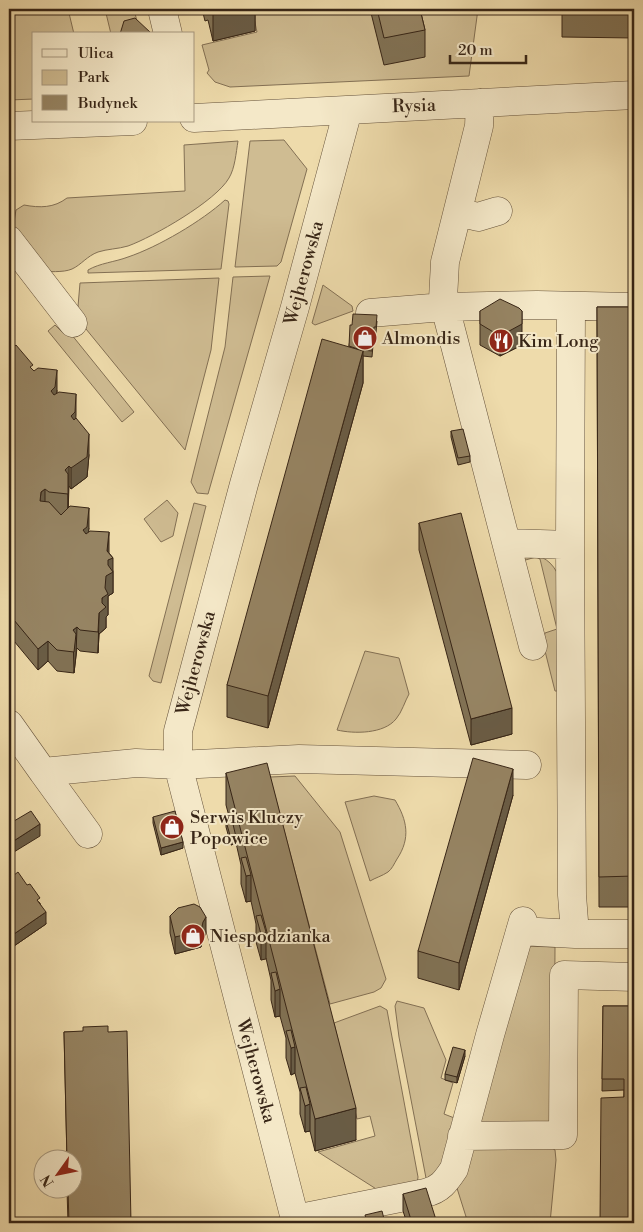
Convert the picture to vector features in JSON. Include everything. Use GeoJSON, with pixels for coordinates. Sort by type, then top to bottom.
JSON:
{"type":"FeatureCollection","features":[{"type":"Feature","properties":{"kind":"street"},"geometry":{"type":"LineString","coordinates":[[162,9],[168,32]]}},
{"type":"Feature","properties":{"kind":"street","name":"Rysia"},"geometry":{"type":"LineString","coordinates":[[195,118],[634,95]]}},
{"type":"Feature","properties":{"kind":"street"},"geometry":{"type":"LineString","coordinates":[[480,103],[478,213],[445,262],[444,307],[534,646]]}},
{"type":"Feature","properties":{"kind":"street","name":"Wejherowska"},"geometry":{"type":"LineString","coordinates":[[348,110],[295,307],[241,493],[178,731],[178,765],[295,1221],[432,1192],[443,1185],[454,1168],[522,926],[575,934]]}},
{"type":"Feature","properties":{"kind":"street"},"geometry":{"type":"LineString","coordinates":[[9,126],[108,122]]}},
{"type":"Feature","properties":{"kind":"street"},"geometry":{"type":"LineString","coordinates":[[9,240],[74,323]]}},
{"type":"Feature","properties":{"kind":"street"},"geometry":{"type":"LineString","coordinates":[[370,313],[444,307],[634,307]]}},
{"type":"Feature","properties":{"kind":"street"},"geometry":{"type":"LineString","coordinates":[[571,307],[572,895],[575,934],[634,934]]}},
{"type":"Feature","properties":{"kind":"street"},"geometry":{"type":"LineString","coordinates":[[508,543],[570,545]]}},
{"type":"Feature","properties":{"kind":"street"},"geometry":{"type":"LineString","coordinates":[[9,724],[88,834]]}},
{"type":"Feature","properties":{"kind":"street"},"geometry":{"type":"LineString","coordinates":[[44,772],[136,763],[178,765],[299,759],[527,765]]}},
{"type":"Feature","properties":{"kind":"street"},"geometry":{"type":"LineString","coordinates":[[462,1136],[563,1135],[564,975],[634,976]]}},
{"type":"Feature","properties":{"kind":"green space"},"geometry":{"type":"Polygon","coordinates":[[[9,9],[68,9],[74,32],[32,32],[32,99],[9,100],[9,9]]]}},
{"type":"Feature","properties":{"kind":"green space"},"geometry":{"type":"Polygon","coordinates":[[[105,9],[134,9],[140,32],[111,32],[105,9]]]}},
{"type":"Feature","properties":{"kind":"green space"},"geometry":{"type":"Polygon","coordinates":[[[252,9],[478,9],[469,76],[230,87],[215,82],[207,73],[209,70],[202,45],[257,32],[252,9]]]}},
{"type":"Feature","properties":{"kind":"green space"},"geometry":{"type":"Polygon","coordinates":[[[284,140],[307,169],[281,262],[277,266],[235,267],[250,141],[284,140]]]}},
{"type":"Feature","properties":{"kind":"green space"},"geometry":{"type":"Polygon","coordinates":[[[238,141],[233,170],[222,187],[183,217],[153,235],[128,246],[98,252],[68,270],[38,272],[12,234],[16,210],[24,205],[47,206],[57,204],[67,198],[185,191],[184,145],[238,141]]]}},
{"type":"Feature","properties":{"kind":"green space"},"geometry":{"type":"Polygon","coordinates":[[[225,200],[229,204],[221,269],[88,273],[88,270],[140,253],[166,240],[192,225],[225,200]]]}},
{"type":"Feature","properties":{"kind":"green space"},"geometry":{"type":"Polygon","coordinates":[[[270,276],[208,494],[197,493],[191,482],[225,347],[233,277],[270,276]]]}},
{"type":"Feature","properties":{"kind":"green space"},"geometry":{"type":"Polygon","coordinates":[[[219,278],[211,350],[185,450],[77,318],[80,283],[219,278]]]}},
{"type":"Feature","properties":{"kind":"green space"},"geometry":{"type":"Polygon","coordinates":[[[323,285],[352,306],[353,311],[315,325],[312,323],[323,285]]]}},
{"type":"Feature","properties":{"kind":"green space"},"geometry":{"type":"Polygon","coordinates":[[[55,325],[62,332],[67,329],[134,412],[122,422],[48,331],[55,325]]]}},
{"type":"Feature","properties":{"kind":"green space"},"geometry":{"type":"Polygon","coordinates":[[[167,500],[178,513],[173,536],[161,542],[144,519],[167,500]]]}},
{"type":"Feature","properties":{"kind":"green space"},"geometry":{"type":"Polygon","coordinates":[[[194,503],[206,506],[161,683],[153,681],[149,676],[194,503]]]}},
{"type":"Feature","properties":{"kind":"green space"},"geometry":{"type":"Polygon","coordinates":[[[526,554],[542,557],[554,567],[559,577],[560,691],[555,691],[543,643],[545,633],[557,629],[540,559],[536,557],[522,561],[521,557],[526,554]]]}},
{"type":"Feature","properties":{"kind":"green space"},"geometry":{"type":"Polygon","coordinates":[[[365,651],[399,658],[409,694],[396,719],[384,728],[368,732],[337,730],[365,651]]]}},
{"type":"Feature","properties":{"kind":"green space"},"geometry":{"type":"Polygon","coordinates":[[[295,776],[340,832],[386,979],[381,988],[374,992],[330,1004],[270,777],[295,776]]]}},
{"type":"Feature","properties":{"kind":"green space"},"geometry":{"type":"Polygon","coordinates":[[[374,796],[395,800],[405,822],[406,836],[401,851],[391,869],[370,881],[345,802],[374,796]]]}},
{"type":"Feature","properties":{"kind":"green space"},"geometry":{"type":"Polygon","coordinates":[[[525,946],[555,947],[554,1114],[549,1123],[482,1125],[475,1121],[525,946]]]}},
{"type":"Feature","properties":{"kind":"green space"},"geometry":{"type":"Polygon","coordinates":[[[397,1001],[424,1008],[446,1060],[441,1078],[453,1083],[444,1114],[457,1119],[441,1173],[429,1182],[426,1178],[399,1037],[395,1006],[397,1001]]]}},
{"type":"Feature","properties":{"kind":"green space"},"geometry":{"type":"Polygon","coordinates":[[[380,1006],[387,1010],[418,1177],[417,1184],[381,1192],[318,1152],[375,1136],[370,1116],[357,1119],[334,1023],[380,1006]]]}},
{"type":"Feature","properties":{"kind":"green space"},"geometry":{"type":"Polygon","coordinates":[[[546,1144],[555,1150],[556,1160],[550,1223],[468,1223],[456,1185],[472,1149],[546,1144]]]}},
{"type":"Feature","properties":{"kind":"building"},"geometry":{"type":"Polygon","coordinates":[[[377,9],[420,9],[425,30],[384,38],[377,9]]]}},
{"type":"Feature","properties":{"kind":"building"},"geometry":{"type":"Polygon","coordinates":[[[135,18],[150,32],[121,32],[124,21],[135,18]]]}},
{"type":"Feature","properties":{"kind":"building"},"geometry":{"type":"Polygon","coordinates":[[[500,299],[522,311],[522,324],[500,336],[480,324],[480,311],[500,299]]]}},
{"type":"Feature","properties":{"kind":"building"},"geometry":{"type":"Polygon","coordinates":[[[597,307],[634,307],[634,876],[599,877],[597,307]]]}},
{"type":"Feature","properties":{"kind":"building"},"geometry":{"type":"Polygon","coordinates":[[[353,314],[377,315],[372,351],[349,346],[350,325],[352,325],[353,314]]]}},
{"type":"Feature","properties":{"kind":"building"},"geometry":{"type":"Polygon","coordinates":[[[322,339],[363,351],[268,696],[227,685],[322,339]]]}},
{"type":"Feature","properties":{"kind":"building"},"geometry":{"type":"Polygon","coordinates":[[[16,345],[33,365],[30,367],[34,371],[38,368],[57,370],[55,387],[51,391],[54,395],[59,392],[76,394],[75,412],[71,416],[74,420],[76,418],[89,434],[87,457],[65,470],[68,474],[68,494],[49,492],[45,489],[41,492],[40,501],[49,502],[61,515],[70,506],[89,508],[87,527],[83,530],[86,534],[90,531],[109,532],[107,551],[113,558],[108,560],[108,565],[113,572],[106,576],[105,588],[108,594],[102,598],[102,603],[106,607],[99,613],[98,632],[80,630],[77,627],[73,630],[76,634],[74,652],[57,650],[48,641],[38,649],[9,614],[9,351],[16,345]]]}},
{"type":"Feature","properties":{"kind":"building"},"geometry":{"type":"Polygon","coordinates":[[[463,429],[470,456],[458,458],[451,431],[463,429]]]}},
{"type":"Feature","properties":{"kind":"building"},"geometry":{"type":"Polygon","coordinates":[[[461,513],[512,708],[471,719],[419,523],[461,513]]]}},
{"type":"Feature","properties":{"kind":"building"},"geometry":{"type":"Polygon","coordinates":[[[473,758],[513,769],[459,963],[418,951],[473,758]]]}},
{"type":"Feature","properties":{"kind":"building"},"geometry":{"type":"Polygon","coordinates":[[[267,763],[356,1108],[315,1119],[226,773],[267,763]]]}},
{"type":"Feature","properties":{"kind":"building"},"geometry":{"type":"Polygon","coordinates":[[[31,811],[40,824],[9,844],[9,824],[31,811]]]}},
{"type":"Feature","properties":{"kind":"building"},"geometry":{"type":"Polygon","coordinates":[[[175,811],[183,842],[161,848],[153,817],[175,811]]]}},
{"type":"Feature","properties":{"kind":"building"},"geometry":{"type":"Polygon","coordinates":[[[232,820],[236,837],[231,839],[226,821],[232,820]]]}},
{"type":"Feature","properties":{"kind":"building"},"geometry":{"type":"Polygon","coordinates":[[[246,857],[251,875],[246,876],[241,858],[246,857]]]}},
{"type":"Feature","properties":{"kind":"building"},"geometry":{"type":"Polygon","coordinates":[[[18,872],[27,885],[30,884],[40,898],[37,900],[46,912],[14,934],[9,927],[9,879],[18,872]]]}},
{"type":"Feature","properties":{"kind":"building"},"geometry":{"type":"Polygon","coordinates":[[[194,904],[200,907],[206,917],[201,931],[175,937],[170,916],[178,908],[194,904]]]}},
{"type":"Feature","properties":{"kind":"building"},"geometry":{"type":"Polygon","coordinates":[[[261,915],[266,932],[261,934],[256,916],[261,915]]]}},
{"type":"Feature","properties":{"kind":"building"},"geometry":{"type":"Polygon","coordinates":[[[276,972],[280,989],[275,991],[271,973],[276,972]]]}},
{"type":"Feature","properties":{"kind":"building"},"geometry":{"type":"Polygon","coordinates":[[[603,1006],[634,1006],[634,1223],[600,1223],[601,1098],[624,1097],[624,1079],[602,1079],[603,1006]]]}},
{"type":"Feature","properties":{"kind":"building"},"geometry":{"type":"Polygon","coordinates":[[[108,1026],[108,1032],[127,1031],[131,1223],[69,1223],[68,1200],[82,1200],[82,1150],[67,1150],[64,1032],[83,1031],[83,1027],[108,1026]]]}},
{"type":"Feature","properties":{"kind":"building"},"geometry":{"type":"Polygon","coordinates":[[[291,1030],[295,1047],[291,1048],[286,1031],[291,1030]]]}},
{"type":"Feature","properties":{"kind":"building"},"geometry":{"type":"Polygon","coordinates":[[[453,1047],[465,1050],[457,1077],[445,1074],[453,1047]]]}},
{"type":"Feature","properties":{"kind":"building"},"geometry":{"type":"Polygon","coordinates":[[[306,1087],[310,1104],[305,1106],[300,1088],[306,1087]]]}},
{"type":"Feature","properties":{"kind":"building"},"geometry":{"type":"Polygon","coordinates":[[[426,1188],[437,1223],[412,1223],[403,1194],[426,1188]]]}},
{"type":"Feature","properties":{"kind":"building"},"geometry":{"type":"Polygon","coordinates":[[[382,1211],[385,1223],[367,1223],[365,1215],[382,1211]]]}},
{"type":"Feature","properties":{"kind":"place","name":"Almondis"},"geometry":{"type":"Point","coordinates":[365,338]}},
{"type":"Feature","properties":{"kind":"place","name":"Kim Long"},"geometry":{"type":"Point","coordinates":[501,341]}},
{"type":"Feature","properties":{"kind":"place","name":"Serwis Kluczy Popowice"},"geometry":{"type":"Point","coordinates":[172,827]}},
{"type":"Feature","properties":{"kind":"place","name":"Niespodzianka"},"geometry":{"type":"Point","coordinates":[193,936]}}]}
